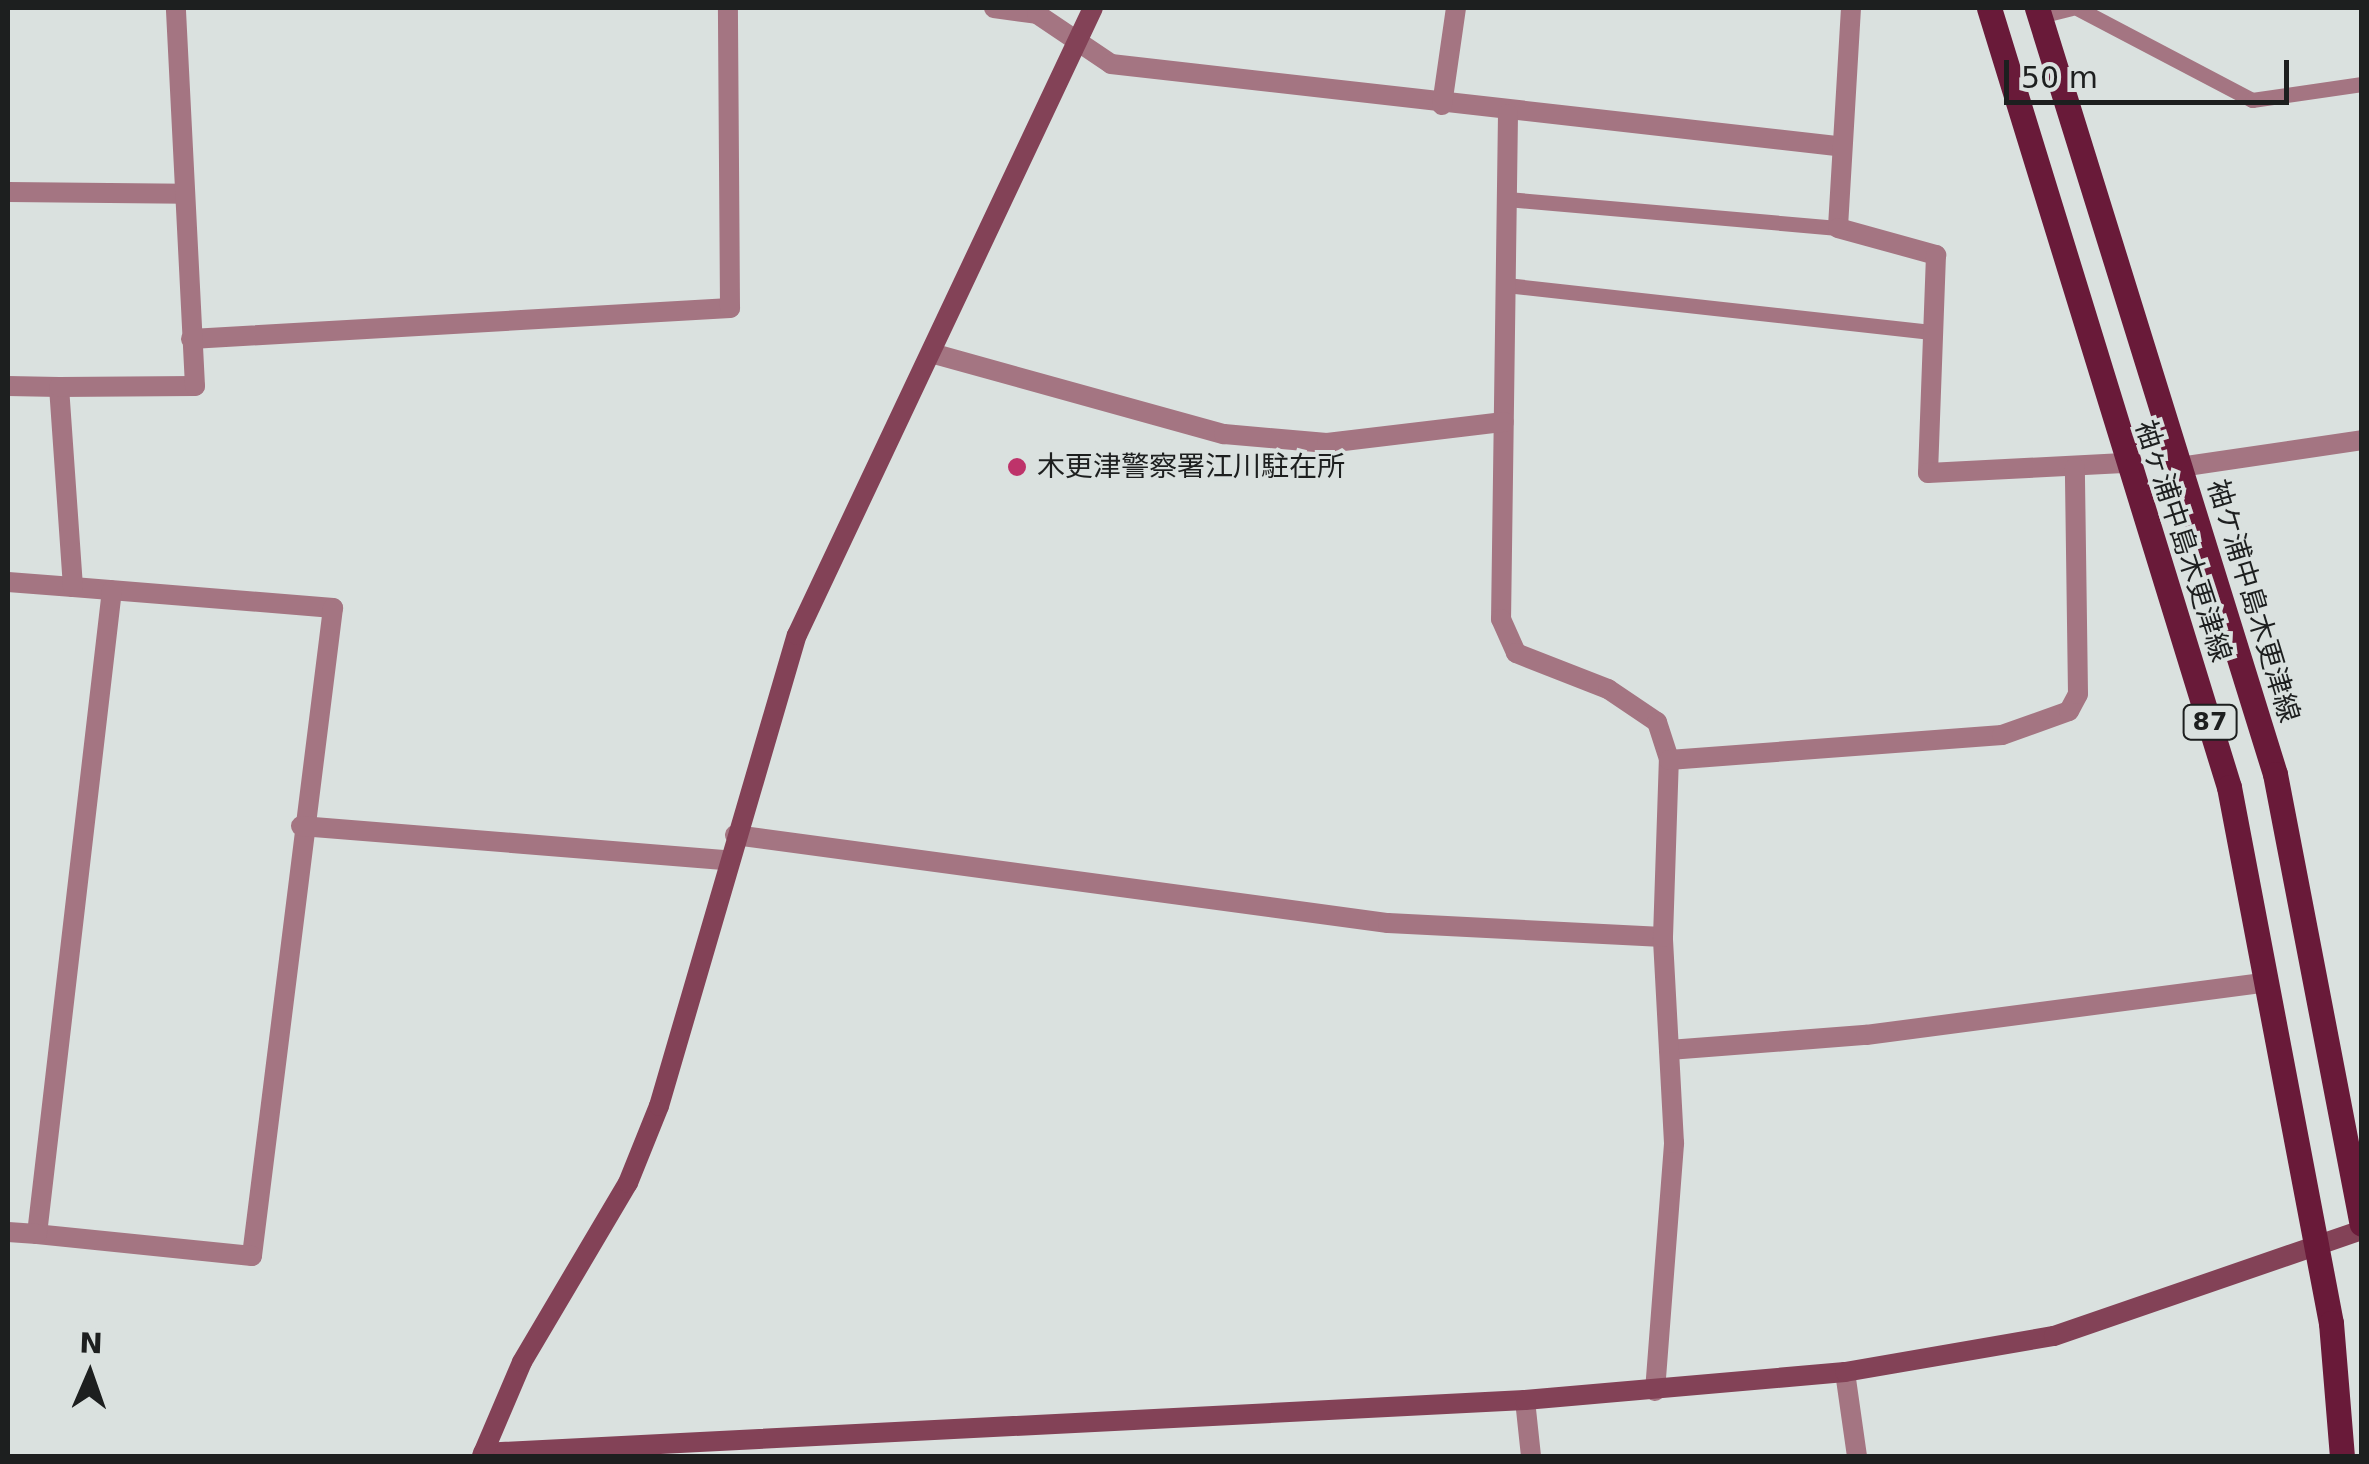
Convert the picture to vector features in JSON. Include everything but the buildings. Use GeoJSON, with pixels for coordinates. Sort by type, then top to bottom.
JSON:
{"type":"FeatureCollection","features":[{"type":"Feature","properties":{"kind":"main road","name":"袖ヶ浦中島木更津線"},"geometry":{"type":"LineString","coordinates":[[1989,8],[2124,463],[2229,786],[2263,983],[2316,1245],[2342,1456]]}},
{"type":"Feature","properties":{"kind":"main road","name":"袖ケ浦中島木更津線"},"geometry":{"type":"LineString","coordinates":[[2038,12],[2275,774],[2362,1227]]}},
{"type":"Feature","properties":{"kind":"street"},"geometry":{"type":"LineString","coordinates":[[8,386],[196,386],[176,8]]}},
{"type":"Feature","properties":{"kind":"street"},"geometry":{"type":"LineString","coordinates":[[192,339],[730,308],[728,8]]}},
{"type":"Feature","properties":{"kind":"street"},"geometry":{"type":"LineString","coordinates":[[994,8],[1036,14],[1111,64],[1508,114],[1836,146]]}},
{"type":"Feature","properties":{"kind":"street"},"geometry":{"type":"LineString","coordinates":[[1093,8],[798,635],[628,1183],[522,1362],[482,1455],[1525,1400],[1845,1372],[2054,1336],[2362,1227]]}},
{"type":"Feature","properties":{"kind":"street"},"geometry":{"type":"LineString","coordinates":[[1442,106],[1456,8]]}},
{"type":"Feature","properties":{"kind":"street"},"geometry":{"type":"LineString","coordinates":[[1851,8],[1836,146],[1838,228],[1936,254],[1928,472],[2124,463]]}},
{"type":"Feature","properties":{"kind":"street"},"geometry":{"type":"LineString","coordinates":[[1508,114],[1501,619],[1516,653],[1608,689],[1657,722],[1669,760],[1663,937],[1674,1142],[1655,1391]]}},
{"type":"Feature","properties":{"kind":"street"},"geometry":{"type":"LineString","coordinates":[[8,192],[184,194]]}},
{"type":"Feature","properties":{"kind":"street"},"geometry":{"type":"LineString","coordinates":[[931,353],[1224,434],[1328,443],[1504,422]]}},
{"type":"Feature","properties":{"kind":"street"},"geometry":{"type":"LineString","coordinates":[[59,387],[73,587]]}},
{"type":"Feature","properties":{"kind":"street"},"geometry":{"type":"LineString","coordinates":[[2180,467],[2362,440]]}},
{"type":"Feature","properties":{"kind":"street"},"geometry":{"type":"LineString","coordinates":[[1669,760],[2002,735],[2069,711],[2079,618],[2074,468]]}},
{"type":"Feature","properties":{"kind":"street"},"geometry":{"type":"LineString","coordinates":[[8,582],[334,608],[302,826],[252,1256],[8,1232]]}},
{"type":"Feature","properties":{"kind":"street"},"geometry":{"type":"LineString","coordinates":[[37,1234],[112,590]]}},
{"type":"Feature","properties":{"kind":"street"},"geometry":{"type":"LineString","coordinates":[[302,826],[726,860]]}},
{"type":"Feature","properties":{"kind":"street"},"geometry":{"type":"LineString","coordinates":[[734,835],[1388,923],[1663,937]]}},
{"type":"Feature","properties":{"kind":"street"},"geometry":{"type":"LineString","coordinates":[[1669,1050],[1866,1035],[2263,983]]}},
{"type":"Feature","properties":{"kind":"street"},"geometry":{"type":"LineString","coordinates":[[1845,1372],[1857,1456]]}},
{"type":"Feature","properties":{"kind":"street"},"geometry":{"type":"LineString","coordinates":[[1525,1400],[1531,1456]]}},
{"type":"Feature","properties":{"kind":"lane"},"geometry":{"type":"LineString","coordinates":[[2038,12],[2074,8],[2252,100],[2362,84]]}},
{"type":"Feature","properties":{"kind":"lane"},"geometry":{"type":"LineString","coordinates":[[1507,199],[1838,228]]}},
{"type":"Feature","properties":{"kind":"lane"},"geometry":{"type":"LineString","coordinates":[[1506,285],[1933,332]]}},
{"type":"Feature","properties":{"kind":"place","name":"木更津警察署江川駐在所"},"geometry":{"type":"Point","coordinates":[1017,467]}}]}
